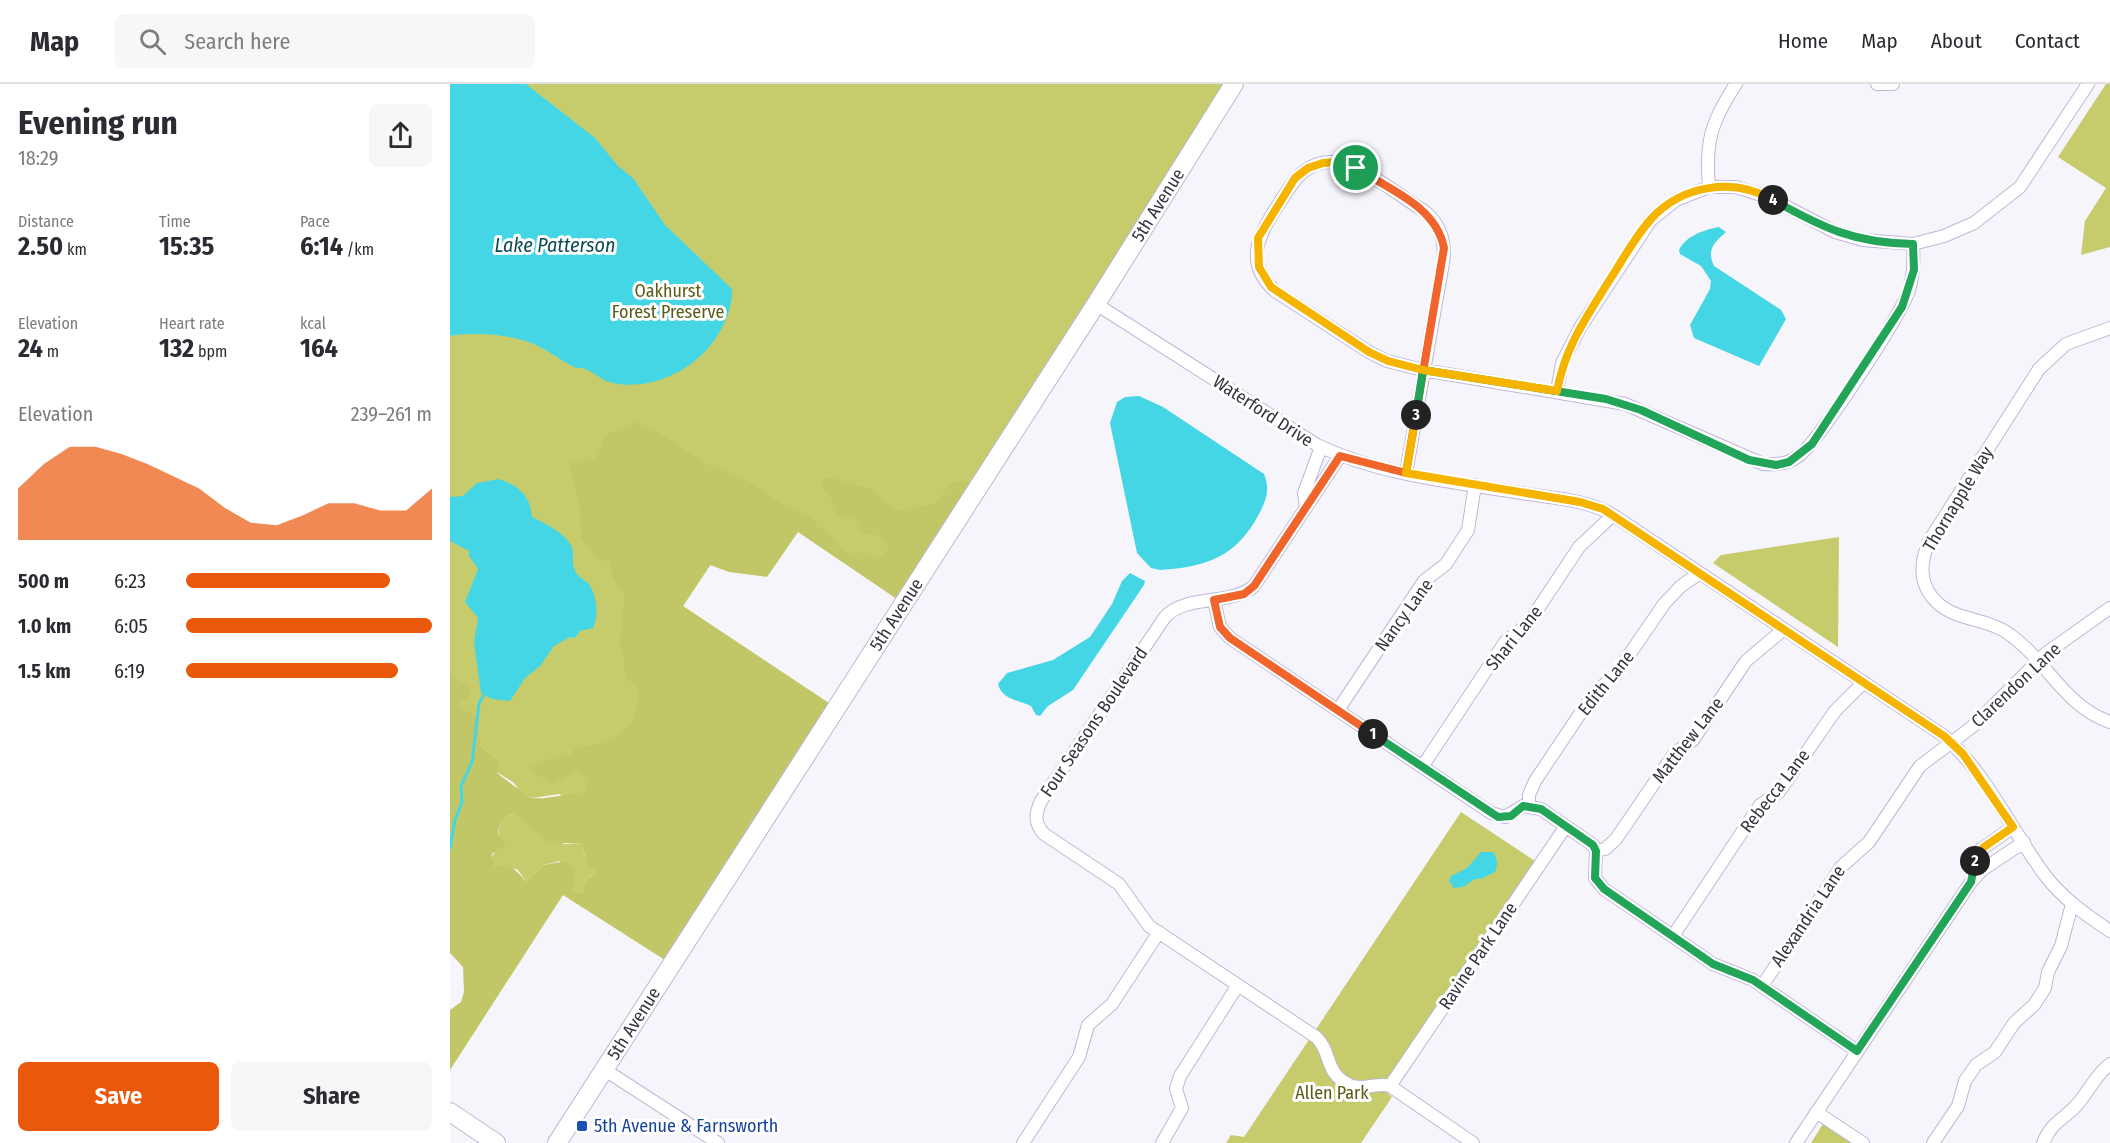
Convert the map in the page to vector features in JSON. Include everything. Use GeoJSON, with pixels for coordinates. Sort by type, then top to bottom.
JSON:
{"type":"FeatureCollection","features":[{"type":"Feature","properties":{"kind":"street","name":"5th Avenue"},"geometry":{"type":"LineString","coordinates":[[557,1143],[1096,304],[1234,84]]}},
{"type":"Feature","properties":{"kind":"street"},"geometry":{"type":"LineString","coordinates":[[1709,188],[1706,156],[1708,140],[1721,107],[1736,84]]}},
{"type":"Feature","properties":{"kind":"street"},"geometry":{"type":"LineString","coordinates":[[1877,84],[1893,84]]}},
{"type":"Feature","properties":{"kind":"street"},"geometry":{"type":"LineString","coordinates":[[1557,391],[1562,363],[1569,346],[1651,220],[1676,200],[1709,188],[1736,187],[1750,190],[1835,232],[1889,244],[1913,244],[1944,236],[1974,223],[2020,188],[2088,84]]}},
{"type":"Feature","properties":{"kind":"street"},"geometry":{"type":"LineString","coordinates":[[1406,473],[1423,370],[1444,255],[1437,226],[1424,211],[1356,168],[1329,162],[1308,168],[1295,178],[1258,238],[1258,260],[1264,278],[1275,291],[1375,356],[1423,370],[1625,404],[1749,460],[1776,465],[1789,462],[1812,444],[1902,307],[1914,270],[1913,244]]}},
{"type":"Feature","properties":{"kind":"street","name":"Waterford Drive"},"geometry":{"type":"LineString","coordinates":[[1096,304],[1322,447],[1340,456],[1406,473],[1580,502],[1613,515],[1951,742],[2024,842],[2045,875],[2072,904],[2110,931]]}},
{"type":"Feature","properties":{"kind":"street","name":"Thornapple Way"},"geometry":{"type":"LineString","coordinates":[[2110,328],[2066,344],[2039,369],[1929,541],[1922,561],[1925,585],[1939,605],[1964,618],[2005,631],[2037,660],[2079,705],[2110,722]]}},
{"type":"Feature","properties":{"kind":"street"},"geometry":{"type":"LineString","coordinates":[[1306,508],[1304,493],[1322,447]]}},
{"type":"Feature","properties":{"kind":"street","name":"Four Seasons Boulevard"},"geometry":{"type":"LineString","coordinates":[[1340,456],[1254,586],[1244,594],[1175,608],[1165,617],[1041,801],[1036,814],[1036,822],[1044,834],[1119,884],[1143,921],[1322,1042],[1331,1070],[1343,1081],[1358,1088],[1385,1084],[1390,1086]]}},
{"type":"Feature","properties":{"kind":"street","name":"Nancy Lane"},"geometry":{"type":"LineString","coordinates":[[1338,710],[1424,581],[1446,564],[1468,530],[1475,486]]}},
{"type":"Feature","properties":{"kind":"street","name":"Shari Lane"},"geometry":{"type":"LineString","coordinates":[[1422,767],[1505,642],[1528,624],[1580,547],[1613,515]]}},
{"type":"Feature","properties":{"kind":"street","name":"Edith Lane"},"geometry":{"type":"LineString","coordinates":[[1529,805],[1529,795],[1535,781],[1592,696],[1617,674],[1671,595],[1700,573]]}},
{"type":"Feature","properties":{"kind":"street"},"geometry":{"type":"LineString","coordinates":[[1214,600],[1220,627],[1230,638],[1498,817],[1511,816],[1523,806],[1529,805],[1541,809],[1586,840],[1596,851],[1594,872],[1599,883],[1713,964],[1762,986],[1857,1051]]}},
{"type":"Feature","properties":{"kind":"street","name":"Clarendon Lane"},"geometry":{"type":"LineString","coordinates":[[1951,742],[1972,727],[2037,660],[2110,608]]}},
{"type":"Feature","properties":{"kind":"street","name":"Matthew Lane"},"geometry":{"type":"LineString","coordinates":[[1596,851],[1605,849],[1616,839],[1674,754],[1693,740],[1746,661],[1784,629]]}},
{"type":"Feature","properties":{"kind":"street","name":"Rebecca Lane"},"geometry":{"type":"LineString","coordinates":[[1673,936],[1760,805],[1779,792],[1835,711],[1864,682]]}},
{"type":"Feature","properties":{"kind":"street","name":"Alexandria Lane"},"geometry":{"type":"LineString","coordinates":[[1762,986],[1841,867],[1869,842],[1920,766],[1951,742]]}},
{"type":"Feature","properties":{"kind":"street","name":"Ravine Park Lane"},"geometry":{"type":"LineString","coordinates":[[1390,1086],[1566,826]]}},
{"type":"Feature","properties":{"kind":"street"},"geometry":{"type":"LineString","coordinates":[[1971,882],[1979,851],[2013,827]]}},
{"type":"Feature","properties":{"kind":"street"},"geometry":{"type":"LineString","coordinates":[[1796,1143],[1971,882],[1982,870],[2024,842]]}},
{"type":"Feature","properties":{"kind":"street"},"geometry":{"type":"LineString","coordinates":[[1933,1143],[1958,1106],[1965,1081],[1976,1065],[1995,1052],[2014,1023],[2034,1005],[2045,988],[2048,972],[2061,946],[2072,904]]}},
{"type":"Feature","properties":{"kind":"street"},"geometry":{"type":"LineString","coordinates":[[1023,1143],[1079,1057],[1088,1025],[1112,1004],[1159,932]]}},
{"type":"Feature","properties":{"kind":"street"},"geometry":{"type":"LineString","coordinates":[[1162,1143],[1182,1108],[1176,1089],[1180,1076],[1238,986]]}},
{"type":"Feature","properties":{"kind":"street"},"geometry":{"type":"LineString","coordinates":[[2043,1143],[2057,1119],[2075,1107],[2096,1076],[2110,1064]]}},
{"type":"Feature","properties":{"kind":"street"},"geometry":{"type":"LineString","coordinates":[[605,1070],[718,1143]]}},
{"type":"Feature","properties":{"kind":"street"},"geometry":{"type":"LineString","coordinates":[[1390,1086],[1473,1143]]}},
{"type":"Feature","properties":{"kind":"street"},"geometry":{"type":"LineString","coordinates":[[450,1112],[496,1143]]}},
{"type":"Feature","properties":{"kind":"street"},"geometry":{"type":"LineString","coordinates":[[1816,1112],[1863,1143]]}},
{"type":"Feature","properties":{"kind":"green space","name":"Oakhurst Forest Preserve"},"geometry":{"type":"Polygon","coordinates":[[[450,84],[1226,84],[900,601],[753,501],[683,606],[710,893],[559,794],[533,798],[521,793],[514,783],[497,772],[502,762],[481,747],[480,742],[450,731],[450,84]]]}},
{"type":"Feature","properties":{"kind":"green space"},"geometry":{"type":"Polygon","coordinates":[[[2106,84],[2110,84],[2110,247],[2081,255],[2085,221],[2106,188],[2058,157],[2106,84]]]}},
{"type":"Feature","properties":{"kind":"green space"},"geometry":{"type":"Polygon","coordinates":[[[635,422],[654,429],[706,464],[747,480],[782,504],[811,516],[818,527],[832,535],[839,547],[852,556],[861,552],[874,557],[883,557],[889,547],[877,536],[861,535],[855,519],[840,516],[833,510],[831,498],[821,487],[823,479],[829,477],[873,490],[883,501],[897,510],[934,504],[952,482],[965,481],[973,485],[900,601],[798,532],[767,577],[729,572],[710,565],[683,606],[832,705],[668,962],[563,895],[450,1070],[450,1010],[461,1002],[464,992],[463,967],[450,953],[450,673],[460,682],[468,684],[472,690],[467,698],[459,702],[457,707],[469,712],[477,721],[481,747],[502,762],[497,773],[532,798],[584,793],[588,779],[577,771],[552,784],[531,771],[526,764],[536,764],[555,757],[567,756],[576,747],[589,746],[610,738],[628,727],[636,710],[639,691],[625,676],[623,654],[619,646],[625,595],[613,579],[610,563],[597,558],[581,539],[580,506],[570,464],[595,458],[604,436],[635,422]],[[515,813],[508,816],[501,823],[498,834],[506,844],[492,854],[494,868],[509,866],[526,881],[543,865],[566,861],[575,871],[573,889],[582,893],[586,879],[594,874],[595,869],[589,866],[581,843],[553,843],[544,839],[515,813]]]}},
{"type":"Feature","properties":{"kind":"green space"},"geometry":{"type":"Polygon","coordinates":[[[1839,537],[1838,647],[1713,563],[1721,555],[1839,537]]]}},
{"type":"Feature","properties":{"kind":"green space","name":"Allen Park"},"geometry":{"type":"Polygon","coordinates":[[[1461,812],[1535,861],[1382,1088],[1392,1097],[1361,1143],[1226,1143],[1231,1135],[1244,1137],[1461,812]]]}},
{"type":"Feature","properties":{"kind":"green space"},"geometry":{"type":"Polygon","coordinates":[[[515,813],[564,844],[581,843],[586,858],[596,869],[594,874],[586,879],[582,893],[573,889],[560,861],[543,865],[526,881],[517,869],[494,868],[492,860],[499,847],[500,826],[505,819],[515,813]]]}},
{"type":"Feature","properties":{"kind":"green space"},"geometry":{"type":"Polygon","coordinates":[[[1823,1124],[1852,1143],[1811,1143],[1823,1124]]]}},
{"type":"Feature","properties":{"kind":"water","name":"Lake Patterson"},"geometry":{"type":"Polygon","coordinates":[[[450,84],[526,84],[595,138],[618,166],[633,178],[665,225],[732,289],[729,312],[722,327],[714,341],[700,357],[677,373],[664,378],[636,385],[622,384],[609,382],[588,370],[574,367],[541,347],[516,338],[472,334],[450,336],[450,84]]]}},
{"type":"Feature","properties":{"kind":"water"},"geometry":{"type":"Polygon","coordinates":[[[1719,227],[1726,232],[1711,250],[1714,266],[1781,310],[1786,319],[1759,366],[1694,338],[1690,325],[1710,289],[1711,281],[1701,266],[1680,254],[1679,250],[1691,237],[1719,227]]]}},
{"type":"Feature","properties":{"kind":"water"},"geometry":{"type":"Polygon","coordinates":[[[1139,396],[1163,407],[1264,474],[1267,494],[1259,514],[1240,540],[1218,557],[1192,566],[1160,570],[1151,568],[1137,553],[1110,423],[1117,402],[1125,397],[1139,396]]]}},
{"type":"Feature","properties":{"kind":"water"},"geometry":{"type":"Polygon","coordinates":[[[499,479],[522,492],[529,503],[532,517],[563,535],[568,541],[573,552],[574,569],[588,583],[596,605],[593,628],[580,631],[575,638],[570,637],[554,646],[540,666],[525,678],[510,701],[492,699],[481,693],[474,642],[478,618],[465,602],[478,569],[469,556],[469,551],[450,541],[450,497],[463,496],[477,483],[499,479]]]}},
{"type":"Feature","properties":{"kind":"water"},"geometry":{"type":"Polygon","coordinates":[[[1130,573],[1145,581],[1144,585],[1073,690],[1048,706],[1040,716],[1036,715],[1031,706],[1003,693],[998,684],[1007,673],[1053,660],[1090,637],[1112,604],[1122,581],[1130,573]]]}},
{"type":"Feature","properties":{"kind":"water"},"geometry":{"type":"Polygon","coordinates":[[[1481,852],[1493,852],[1497,862],[1495,872],[1481,879],[1475,879],[1463,887],[1454,888],[1449,881],[1451,876],[1467,868],[1481,852]]]}},
{"type":"Feature","properties":{"kind":"waterway"},"geometry":{"type":"LineString","coordinates":[[450,848],[455,820],[462,802],[461,786],[472,762],[479,704],[483,696]]}},
{"type":"Feature","properties":{"kind":"place","name":"5th Avenue & Farnsworth"},"geometry":{"type":"Point","coordinates":[582,1126]}},
{"type":"Feature","properties":{"kind":"route"},"geometry":{"type":"LineString","coordinates":[[1356,168],[1343,163],[1329,162],[1308,168],[1295,178],[1258,238],[1259,267],[1271,287],[1375,356],[1388,361],[1410,368],[1423,370],[1557,391],[1562,363],[1569,346],[1639,236],[1663,208],[1691,193],[1723,186],[1750,190],[1835,232],[1889,244],[1913,244],[1914,270],[1902,307],[1812,444],[1789,462],[1776,465],[1749,460],[1641,410],[1606,399],[1423,370],[1406,473],[1580,502],[1603,509],[1944,736],[1963,754],[2013,827],[1979,851],[1971,882],[1857,1051],[1753,980],[1713,964],[1604,889],[1595,878],[1596,851],[1593,845],[1541,809],[1529,805],[1523,806],[1511,816],[1498,817],[1230,638],[1220,627],[1214,600],[1244,594],[1254,586],[1340,456],[1358,463],[1406,473],[1421,383],[1423,370],[1443,263],[1444,248],[1441,232],[1429,215],[1356,168]]}}]}
